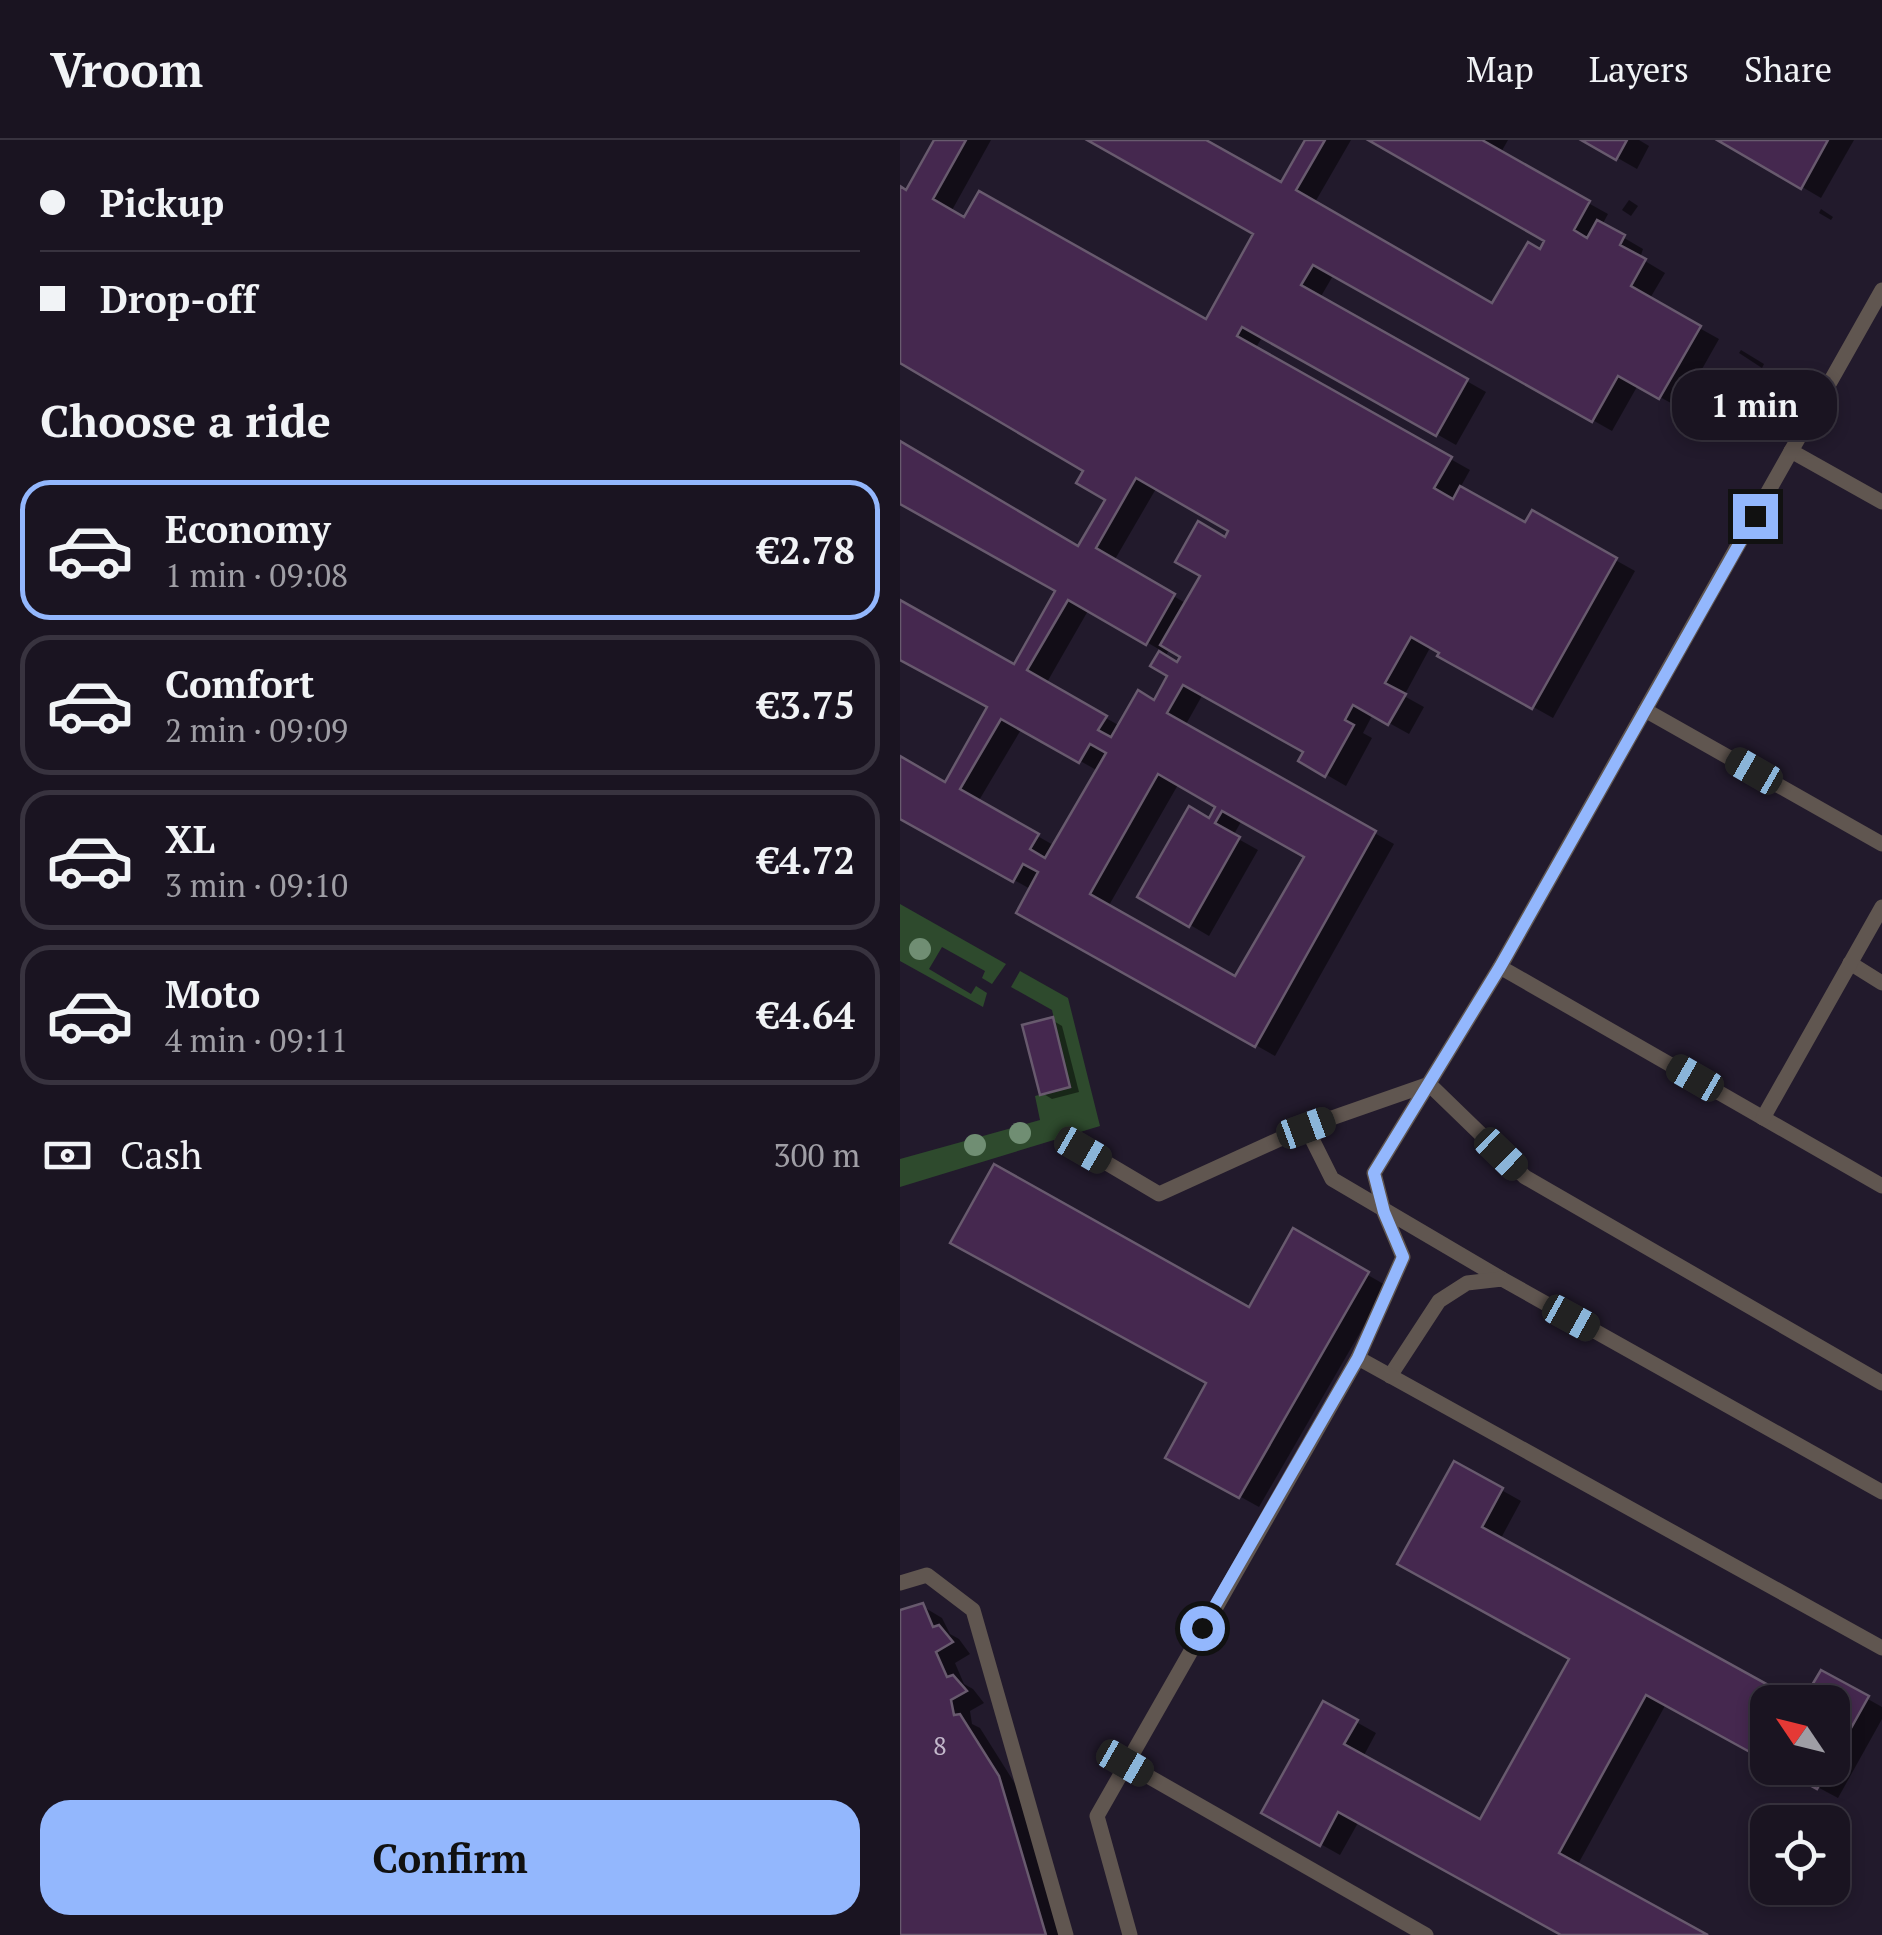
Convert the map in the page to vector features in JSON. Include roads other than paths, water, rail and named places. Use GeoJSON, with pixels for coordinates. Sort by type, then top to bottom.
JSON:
{"type":"FeatureCollection","features":[{"type":"Feature","properties":{"kind":"lane"},"geometry":{"type":"LineString","coordinates":[[1130,1935],[1097,1816],[1358,1358],[1403,1257],[1384,1212],[1374,1173],[1500,967],[1882,290]]}},
{"type":"Feature","properties":{"kind":"lane"},"geometry":{"type":"LineString","coordinates":[[1792,451],[1882,502]]}},
{"type":"Feature","properties":{"kind":"lane"},"geometry":{"type":"LineString","coordinates":[[1645,710],[1882,844]]}},
{"type":"Feature","properties":{"kind":"lane"},"geometry":{"type":"LineString","coordinates":[[1763,1118],[1882,907]]}},
{"type":"Feature","properties":{"kind":"lane"},"geometry":{"type":"LineString","coordinates":[[1850,963],[1882,983]]}},
{"type":"Feature","properties":{"kind":"lane"},"geometry":{"type":"LineString","coordinates":[[1500,967],[1882,1186]]}},
{"type":"Feature","properties":{"kind":"lane"},"geometry":{"type":"LineString","coordinates":[[1083,1150],[1158,1194],[1306,1128],[1429,1084]]}},
{"type":"Feature","properties":{"kind":"lane"},"geometry":{"type":"LineString","coordinates":[[1429,1084],[1525,1177],[1882,1383]]}},
{"type":"Feature","properties":{"kind":"lane"},"geometry":{"type":"LineString","coordinates":[[1306,1128],[1332,1178],[1384,1212],[1882,1492]]}},
{"type":"Feature","properties":{"kind":"lane"},"geometry":{"type":"LineString","coordinates":[[1390,1376],[1439,1301],[1468,1283],[1502,1279]]}},
{"type":"Feature","properties":{"kind":"lane"},"geometry":{"type":"LineString","coordinates":[[1358,1358],[1882,1648]]}},
{"type":"Feature","properties":{"kind":"lane"},"geometry":{"type":"LineString","coordinates":[[900,1583],[927,1575],[974,1610],[1066,1935]]}},
{"type":"Feature","properties":{"kind":"lane"},"geometry":{"type":"LineString","coordinates":[[1125,1763],[1426,1935]]}}]}
